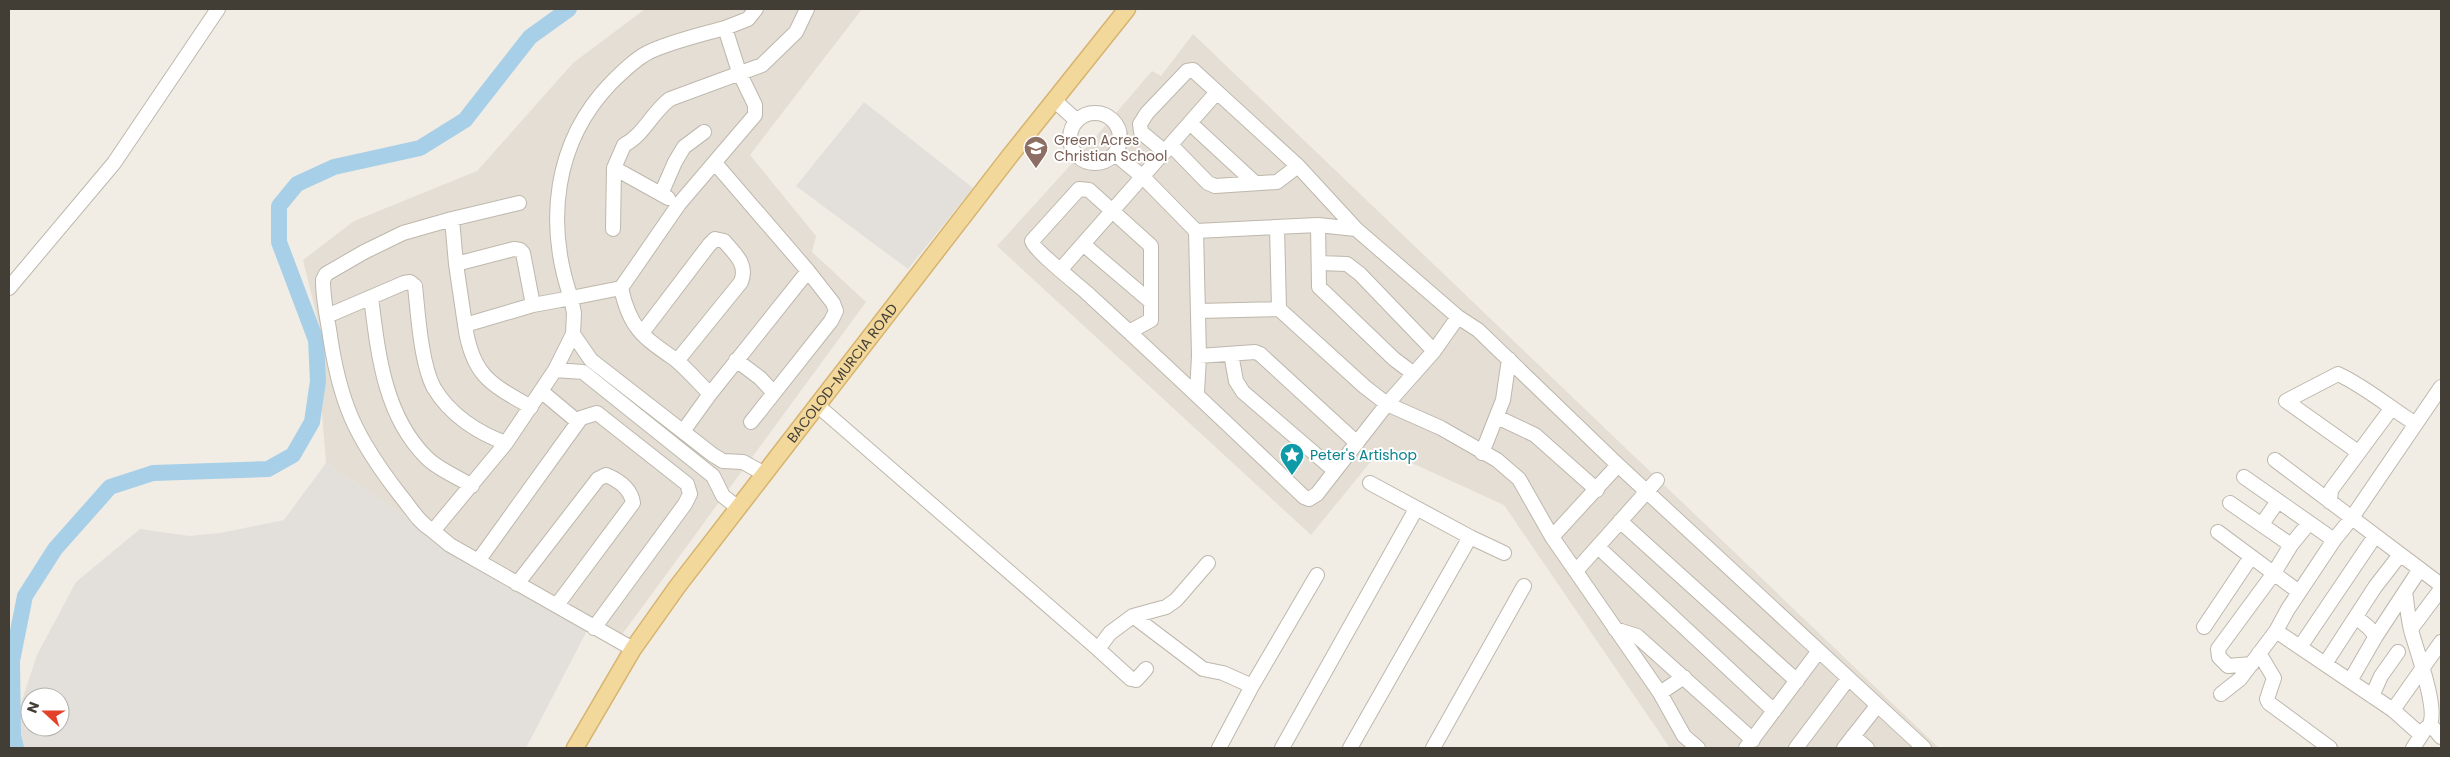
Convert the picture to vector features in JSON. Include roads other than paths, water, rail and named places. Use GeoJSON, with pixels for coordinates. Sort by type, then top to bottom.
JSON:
{"type":"FeatureCollection","features":[{"type":"Feature","properties":{"kind":"main road","name":"BACOLOD-MURCIA ROAD"},"geometry":{"type":"LineString","coordinates":[[576,748],[633,649],[737,507],[1127,9]]}},
{"type":"Feature","properties":{"kind":"street"},"geometry":{"type":"LineString","coordinates":[[9,288],[114,163],[218,9]]}},
{"type":"Feature","properties":{"kind":"street"},"geometry":{"type":"LineString","coordinates":[[433,532],[506,444],[555,370],[573,334],[574,313],[561,269],[556,233],[557,199],[563,171],[578,129],[597,97],[622,71],[649,52],[748,19],[756,9]]}},
{"type":"Feature","properties":{"kind":"street"},"geometry":{"type":"LineString","coordinates":[[613,229],[614,168],[624,145],[637,138],[660,107],[670,99],[762,65],[778,52],[796,32],[807,9]]}},
{"type":"Feature","properties":{"kind":"street"},"geometry":{"type":"LineString","coordinates":[[465,325],[533,306],[621,288],[679,204],[756,112],[739,72],[725,28]]}},
{"type":"Feature","properties":{"kind":"street"},"geometry":{"type":"LineString","coordinates":[[1298,166],[1277,182],[1222,186],[1208,183],[1168,148],[1141,132],[1140,124],[1146,113],[1191,70],[1196,72],[1298,166],[1356,229],[1458,317],[1478,330],[1618,465],[1924,748]]}},
{"type":"Feature","properties":{"kind":"street"},"geometry":{"type":"LineString","coordinates":[[1060,268],[1217,92]]}},
{"type":"Feature","properties":{"kind":"street"},"geometry":{"type":"LineString","coordinates":[[1054,100],[1076,120]]}},
{"type":"Feature","properties":{"kind":"street"},"geometry":{"type":"LineString","coordinates":[[1096,112],[1106,114],[1120,130],[1121,138],[1115,154],[1106,162],[1094,164],[1083,161],[1078,157],[1074,153],[1070,142],[1070,130],[1076,120],[1085,114],[1096,112]]}},
{"type":"Feature","properties":{"kind":"street"},"geometry":{"type":"LineString","coordinates":[[1190,123],[1255,183]]}},
{"type":"Feature","properties":{"kind":"street"},"geometry":{"type":"LineString","coordinates":[[662,194],[675,162],[684,147],[704,132]]}},
{"type":"Feature","properties":{"kind":"street"},"geometry":{"type":"LineString","coordinates":[[1115,154],[1143,177],[1196,231],[1199,356],[1197,393]]}},
{"type":"Feature","properties":{"kind":"street"},"geometry":{"type":"LineString","coordinates":[[715,163],[808,270],[836,311],[831,322],[773,392],[751,422]]}},
{"type":"Feature","properties":{"kind":"street"},"geometry":{"type":"LineString","coordinates":[[614,168],[679,204]]}},
{"type":"Feature","properties":{"kind":"street"},"geometry":{"type":"LineString","coordinates":[[1129,332],[1151,320],[1153,256],[1151,246],[1089,190],[1079,189],[1038,234],[1032,244],[1060,268],[1129,332],[1197,393],[1304,497],[1314,498],[1387,404],[1434,351],[1458,317]]}},
{"type":"Feature","properties":{"kind":"street"},"geometry":{"type":"LineString","coordinates":[[519,203],[403,233],[364,252],[326,274],[323,286],[340,390],[354,426],[367,450],[421,523],[450,545],[633,649]]}},
{"type":"Feature","properties":{"kind":"street"},"geometry":{"type":"LineString","coordinates":[[452,219],[456,264],[465,325],[468,343],[474,360],[485,378],[501,390],[531,407]]}},
{"type":"Feature","properties":{"kind":"street"},"geometry":{"type":"LineString","coordinates":[[1196,231],[1318,224],[1356,229]]}},
{"type":"Feature","properties":{"kind":"street"},"geometry":{"type":"LineString","coordinates":[[1318,224],[1320,287],[1327,296],[1394,359],[1414,374]]}},
{"type":"Feature","properties":{"kind":"street"},"geometry":{"type":"LineString","coordinates":[[1277,227],[1279,309]]}},
{"type":"Feature","properties":{"kind":"street"},"geometry":{"type":"LineString","coordinates":[[642,333],[714,239],[724,241],[743,264],[745,273],[741,282],[677,361]]}},
{"type":"Feature","properties":{"kind":"street"},"geometry":{"type":"LineString","coordinates":[[1083,244],[1151,302]]}},
{"type":"Feature","properties":{"kind":"street"},"geometry":{"type":"LineString","coordinates":[[456,264],[514,249],[520,250],[524,253],[533,306]]}},
{"type":"Feature","properties":{"kind":"street"},"geometry":{"type":"LineString","coordinates":[[1319,263],[1347,264],[1360,274],[1434,351]]}},
{"type":"Feature","properties":{"kind":"street"},"geometry":{"type":"LineString","coordinates":[[684,430],[736,360],[808,270]]}},
{"type":"Feature","properties":{"kind":"street"},"geometry":{"type":"LineString","coordinates":[[327,316],[410,282],[415,286],[427,370],[434,388],[454,412],[482,435],[506,444]]}},
{"type":"Feature","properties":{"kind":"street"},"geometry":{"type":"LineString","coordinates":[[621,288],[627,313],[642,333],[656,348],[677,361],[710,394]]}},
{"type":"Feature","properties":{"kind":"street"},"geometry":{"type":"LineString","coordinates":[[371,297],[379,359],[394,409],[427,459],[472,486]]}},
{"type":"Feature","properties":{"kind":"street"},"geometry":{"type":"LineString","coordinates":[[1198,311],[1279,309],[1365,387],[1387,404],[1441,428],[1497,460],[1519,479],[1552,537],[1660,693],[1684,736],[1698,748]]}},
{"type":"Feature","properties":{"kind":"street"},"geometry":{"type":"LineString","coordinates":[[573,334],[591,360],[684,430],[719,459],[743,462],[763,473]]}},
{"type":"Feature","properties":{"kind":"street"},"geometry":{"type":"LineString","coordinates":[[1199,356],[1255,352],[1260,354],[1358,443]]}},
{"type":"Feature","properties":{"kind":"street"},"geometry":{"type":"LineString","coordinates":[[1231,354],[1236,381],[1243,392],[1335,471]]}},
{"type":"Feature","properties":{"kind":"street"},"geometry":{"type":"LineString","coordinates":[[1482,453],[1498,417],[1503,400],[1509,359]]}},
{"type":"Feature","properties":{"kind":"street"},"geometry":{"type":"LineString","coordinates":[[583,372],[591,360]]}},
{"type":"Feature","properties":{"kind":"street"},"geometry":{"type":"LineString","coordinates":[[736,360],[760,378],[773,392]]}},
{"type":"Feature","properties":{"kind":"street"},"geometry":{"type":"LineString","coordinates":[[555,370],[583,372],[713,476],[723,496],[737,507]]}},
{"type":"Feature","properties":{"kind":"street"},"geometry":{"type":"LineString","coordinates":[[2358,452],[2286,401],[2338,374],[2360,384],[2391,409],[2416,424]]}},
{"type":"Feature","properties":{"kind":"street"},"geometry":{"type":"LineString","coordinates":[[2221,694],[2240,679],[2276,631],[2299,592],[2334,540],[2351,519],[2441,387]]}},
{"type":"Feature","properties":{"kind":"street"},"geometry":{"type":"LineString","coordinates":[[541,392],[578,422]]}},
{"type":"Feature","properties":{"kind":"street"},"geometry":{"type":"LineString","coordinates":[[634,412],[643,399]]}},
{"type":"Feature","properties":{"kind":"street"},"geometry":{"type":"LineString","coordinates":[[817,405],[1132,679],[1136,680],[1146,669]]}},
{"type":"Feature","properties":{"kind":"street"},"geometry":{"type":"LineString","coordinates":[[2330,502],[2331,490],[2391,409]]}},
{"type":"Feature","properties":{"kind":"street"},"geometry":{"type":"LineString","coordinates":[[478,561],[578,422],[585,416],[597,413],[687,484],[690,494],[685,504],[594,628]]}},
{"type":"Feature","properties":{"kind":"street"},"geometry":{"type":"LineString","coordinates":[[1498,417],[1535,435],[1597,490]]}},
{"type":"Feature","properties":{"kind":"street"},"geometry":{"type":"LineString","coordinates":[[687,456],[697,442]]}},
{"type":"Feature","properties":{"kind":"street"},"geometry":{"type":"LineString","coordinates":[[2275,460],[2400,556],[2420,569],[2441,587],[2411,629]]}},
{"type":"Feature","properties":{"kind":"street"},"geometry":{"type":"LineString","coordinates":[[1552,537],[1618,465]]}},
{"type":"Feature","properties":{"kind":"street"},"geometry":{"type":"LineString","coordinates":[[517,584],[598,478],[606,475],[611,477],[624,486],[633,503],[557,605]]}},
{"type":"Feature","properties":{"kind":"street"},"geometry":{"type":"LineString","coordinates":[[2244,477],[2334,540]]}},
{"type":"Feature","properties":{"kind":"street"},"geometry":{"type":"LineString","coordinates":[[1576,571],[1657,480]]}},
{"type":"Feature","properties":{"kind":"street"},"geometry":{"type":"LineString","coordinates":[[1370,483],[1416,509],[1504,553]]}},
{"type":"Feature","properties":{"kind":"street"},"geometry":{"type":"LineString","coordinates":[[2262,524],[2278,501]]}},
{"type":"Feature","properties":{"kind":"street"},"geometry":{"type":"LineString","coordinates":[[2230,503],[2292,545]]}},
{"type":"Feature","properties":{"kind":"street"},"geometry":{"type":"LineString","coordinates":[[1282,748],[1416,509]]}},
{"type":"Feature","properties":{"kind":"street"},"geometry":{"type":"LineString","coordinates":[[1620,520],[1797,681]]}},
{"type":"Feature","properties":{"kind":"street"},"geometry":{"type":"LineString","coordinates":[[2255,658],[2228,666],[2222,662],[2216,652],[2309,523]]}},
{"type":"Feature","properties":{"kind":"street"},"geometry":{"type":"LineString","coordinates":[[2218,532],[2299,592]]}},
{"type":"Feature","properties":{"kind":"street"},"geometry":{"type":"LineString","coordinates":[[2300,647],[2375,536]]}},
{"type":"Feature","properties":{"kind":"street"},"geometry":{"type":"LineString","coordinates":[[1350,748],[1470,537]]}},
{"type":"Feature","properties":{"kind":"street"},"geometry":{"type":"LineString","coordinates":[[1598,547],[1774,711]]}},
{"type":"Feature","properties":{"kind":"street"},"geometry":{"type":"LineString","coordinates":[[2325,664],[2375,587],[2400,556]]}},
{"type":"Feature","properties":{"kind":"street"},"geometry":{"type":"LineString","coordinates":[[2204,627],[2251,557]]}},
{"type":"Feature","properties":{"kind":"street"},"geometry":{"type":"LineString","coordinates":[[1098,649],[1110,633],[1133,616],[1171,604],[1208,563]]}},
{"type":"Feature","properties":{"kind":"street"},"geometry":{"type":"LineString","coordinates":[[2350,681],[2376,636],[2420,569]]}},
{"type":"Feature","properties":{"kind":"street"},"geometry":{"type":"LineString","coordinates":[[1219,748],[1252,686],[1317,576]]}},
{"type":"Feature","properties":{"kind":"street"},"geometry":{"type":"LineString","coordinates":[[1433,748],[1524,586]]}},
{"type":"Feature","properties":{"kind":"street"},"geometry":{"type":"LineString","coordinates":[[2404,592],[2411,629],[2422,666],[2436,702],[2431,722],[2413,748]]}},
{"type":"Feature","properties":{"kind":"street"},"geometry":{"type":"LineString","coordinates":[[1133,616],[1203,669],[1223,673],[1252,686]]}},
{"type":"Feature","properties":{"kind":"street"},"geometry":{"type":"LineString","coordinates":[[2356,617],[2368,626],[2376,636]]}},
{"type":"Feature","properties":{"kind":"street"},"geometry":{"type":"LineString","coordinates":[[1615,629],[1637,636],[1684,677],[1750,744],[1818,652]]}},
{"type":"Feature","properties":{"kind":"street"},"geometry":{"type":"LineString","coordinates":[[2276,631],[2393,710],[2431,722],[2441,737]]}},
{"type":"Feature","properties":{"kind":"street"},"geometry":{"type":"LineString","coordinates":[[2393,710],[2422,666],[2441,642]]}},
{"type":"Feature","properties":{"kind":"street"},"geometry":{"type":"LineString","coordinates":[[2372,696],[2381,676],[2398,652]]}},
{"type":"Feature","properties":{"kind":"street"},"geometry":{"type":"LineString","coordinates":[[2255,658],[2274,678],[2266,699],[2330,748]]}},
{"type":"Feature","properties":{"kind":"street"},"geometry":{"type":"LineString","coordinates":[[1660,693],[1684,677]]}},
{"type":"Feature","properties":{"kind":"street"},"geometry":{"type":"LineString","coordinates":[[1796,748],[1848,679]]}},
{"type":"Feature","properties":{"kind":"street"},"geometry":{"type":"LineString","coordinates":[[1844,748],[1877,706]]}},
{"type":"Feature","properties":{"kind":"street"},"geometry":{"type":"LineString","coordinates":[[1853,736],[1867,748]]}},
{"type":"Feature","properties":{"kind":"waterway"},"geometry":{"type":"LineString","coordinates":[[16,748],[13,736],[12,661],[25,596],[55,549],[110,487],[153,473],[268,469],[293,455],[312,422],[318,381],[316,340],[279,242],[279,206],[297,184],[334,167],[420,148],[465,120],[530,37],[569,9]]}},
{"type":"Feature","properties":{"kind":"place","name":"Green Acres Christian School"},"geometry":{"type":"Point","coordinates":[1036,169]}},
{"type":"Feature","properties":{"kind":"place","name":"Peter's Artishop"},"geometry":{"type":"Point","coordinates":[1292,476]}}]}
